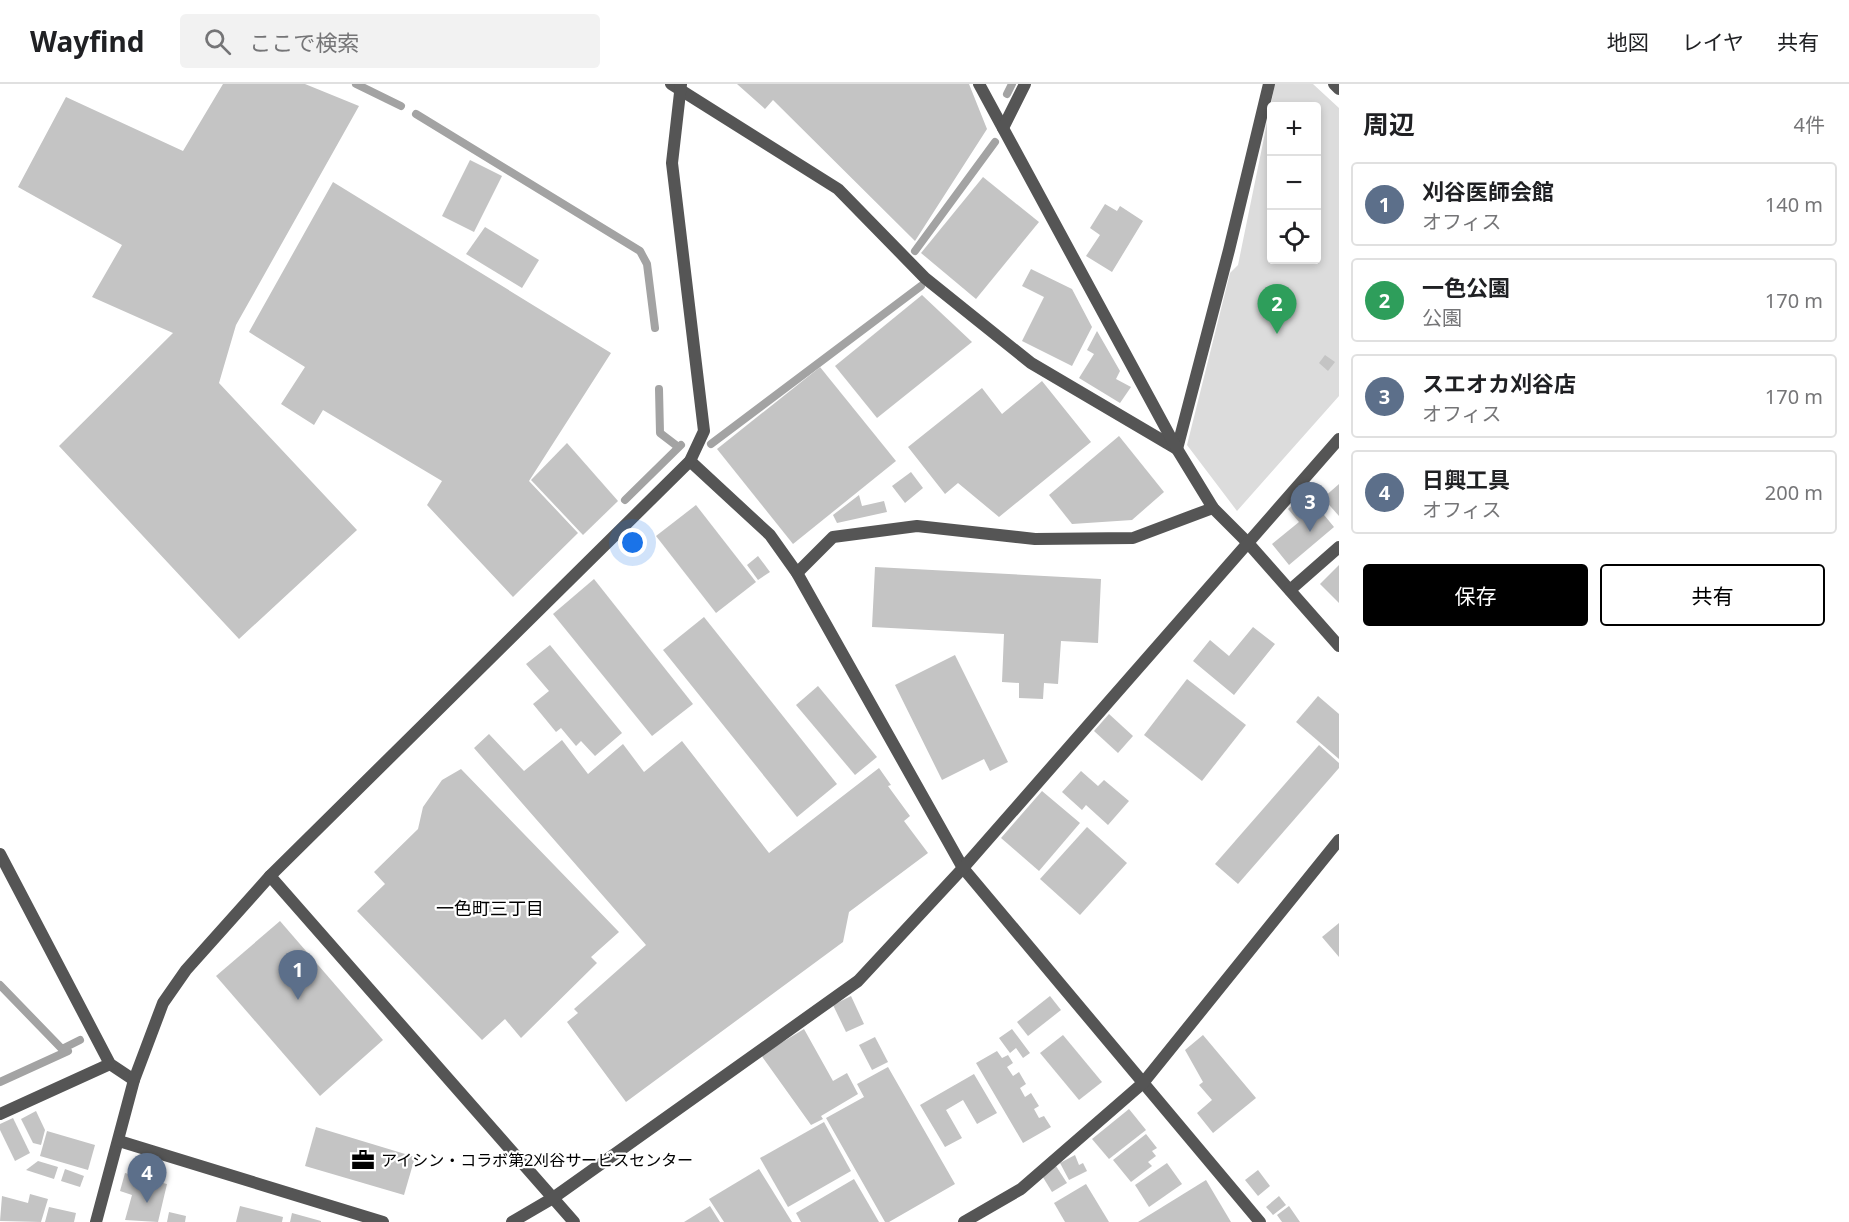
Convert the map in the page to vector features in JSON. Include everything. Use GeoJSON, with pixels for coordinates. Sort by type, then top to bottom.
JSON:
{"type":"FeatureCollection","features":[{"type":"Feature","properties":{"kind":"street"},"geometry":{"type":"LineString","coordinates":[[979,84],[1177,449],[1213,508],[1248,543],[1339,646]]}},
{"type":"Feature","properties":{"kind":"street"},"geometry":{"type":"LineString","coordinates":[[1003,128],[1025,84]]}},
{"type":"Feature","properties":{"kind":"street"},"geometry":{"type":"LineString","coordinates":[[1177,449],[1269,84]]}},
{"type":"Feature","properties":{"kind":"street"},"geometry":{"type":"LineString","coordinates":[[1334,84],[1339,89]]}},
{"type":"Feature","properties":{"kind":"street"},"geometry":{"type":"LineString","coordinates":[[96,1222],[134,1080],[163,1003],[186,970],[270,876],[690,461],[704,431],[672,163],[677,86],[838,189],[925,278],[1031,363],[1177,449]]}},
{"type":"Feature","properties":{"kind":"street"},"geometry":{"type":"LineString","coordinates":[[512,1222],[553,1198],[858,981],[963,868],[1339,439]]}},
{"type":"Feature","properties":{"kind":"street"},"geometry":{"type":"LineString","coordinates":[[690,461],[771,535],[797,573],[963,868],[1260,1222]]}},
{"type":"Feature","properties":{"kind":"street"},"geometry":{"type":"LineString","coordinates":[[797,573],[833,537],[917,526],[1035,539],[1133,538],[1213,508]]}},
{"type":"Feature","properties":{"kind":"street"},"geometry":{"type":"LineString","coordinates":[[1290,590],[1339,548]]}},
{"type":"Feature","properties":{"kind":"street"},"geometry":{"type":"LineString","coordinates":[[964,1222],[1021,1188],[1143,1083],[1339,840]]}},
{"type":"Feature","properties":{"kind":"street"},"geometry":{"type":"LineString","coordinates":[[0,854],[110,1064],[134,1080]]}},
{"type":"Feature","properties":{"kind":"street"},"geometry":{"type":"LineString","coordinates":[[270,876],[574,1222]]}},
{"type":"Feature","properties":{"kind":"street"},"geometry":{"type":"LineString","coordinates":[[0,1114],[110,1064]]}},
{"type":"Feature","properties":{"kind":"street"},"geometry":{"type":"LineString","coordinates":[[119,1141],[382,1222]]}},
{"type":"Feature","properties":{"kind":"shaded area"},"geometry":{"type":"Polygon","coordinates":[[[1275,84],[1313,84],[1339,108],[1339,396],[1237,511],[1187,445],[1230,273],[1238,265],[1267,123],[1267,264],[1321,264],[1321,102],[1271,102],[1275,84]]]}},
{"type":"Feature","properties":{"kind":"building"},"geometry":{"type":"Polygon","coordinates":[[[223,84],[305,84],[359,106],[236,325],[219,383],[357,530],[239,639],[59,446],[173,333],[92,297],[122,245],[18,187],[66,97],[183,151],[223,84]]]}},
{"type":"Feature","properties":{"kind":"building"},"geometry":{"type":"Polygon","coordinates":[[[737,84],[969,84],[987,129],[915,241],[773,100],[765,109],[737,84]]]}},
{"type":"Feature","properties":{"kind":"building"},"geometry":{"type":"Polygon","coordinates":[[[470,160],[502,176],[474,232],[442,216],[470,160]]]}},
{"type":"Feature","properties":{"kind":"building"},"geometry":{"type":"Polygon","coordinates":[[[983,177],[1039,222],[976,299],[921,253],[983,177]]]}},
{"type":"Feature","properties":{"kind":"building"},"geometry":{"type":"Polygon","coordinates":[[[333,182],[611,353],[529,481],[578,533],[513,597],[427,505],[442,481],[323,410],[314,425],[281,404],[305,367],[249,332],[333,182]]]}},
{"type":"Feature","properties":{"kind":"building"},"geometry":{"type":"Polygon","coordinates":[[[1105,204],[1117,211],[1120,206],[1143,221],[1112,272],[1086,256],[1100,235],[1090,228],[1105,204]]]}},
{"type":"Feature","properties":{"kind":"building"},"geometry":{"type":"Polygon","coordinates":[[[485,227],[539,260],[522,288],[466,254],[485,227]]]}},
{"type":"Feature","properties":{"kind":"building"},"geometry":{"type":"Polygon","coordinates":[[[1031,269],[1072,289],[1092,327],[1072,366],[1022,341],[1044,297],[1022,286],[1031,269]]]}},
{"type":"Feature","properties":{"kind":"building"},"geometry":{"type":"Polygon","coordinates":[[[922,295],[972,342],[877,418],[835,366],[922,295]]]}},
{"type":"Feature","properties":{"kind":"building"},"geometry":{"type":"Polygon","coordinates":[[[1097,331],[1120,371],[1116,379],[1131,387],[1120,403],[1079,378],[1094,354],[1087,350],[1097,331]]]}},
{"type":"Feature","properties":{"kind":"building"},"geometry":{"type":"Polygon","coordinates":[[[1325,355],[1335,362],[1328,371],[1319,363],[1325,355]]]}},
{"type":"Feature","properties":{"kind":"building"},"geometry":{"type":"Polygon","coordinates":[[[820,367],[896,461],[793,544],[717,449],[820,367]]]}},
{"type":"Feature","properties":{"kind":"building"},"geometry":{"type":"Polygon","coordinates":[[[1042,381],[1091,442],[999,517],[958,483],[945,494],[908,447],[982,388],[1002,414],[1042,381]]]}},
{"type":"Feature","properties":{"kind":"building"},"geometry":{"type":"Polygon","coordinates":[[[1119,436],[1164,492],[1132,520],[1072,524],[1049,495],[1119,436]]]}},
{"type":"Feature","properties":{"kind":"building"},"geometry":{"type":"Polygon","coordinates":[[[567,443],[618,501],[583,535],[531,480],[567,443]]]}},
{"type":"Feature","properties":{"kind":"building"},"geometry":{"type":"Polygon","coordinates":[[[911,472],[923,488],[905,503],[892,486],[911,472]]]}},
{"type":"Feature","properties":{"kind":"building"},"geometry":{"type":"Polygon","coordinates":[[[1339,484],[1339,516],[1323,498],[1339,484]]]}},
{"type":"Feature","properties":{"kind":"building"},"geometry":{"type":"Polygon","coordinates":[[[1306,493],[1334,527],[1289,565],[1272,544],[1299,522],[1288,509],[1306,493]]]}},
{"type":"Feature","properties":{"kind":"building"},"geometry":{"type":"Polygon","coordinates":[[[859,495],[862,506],[884,501],[887,512],[837,523],[833,515],[859,495]]]}},
{"type":"Feature","properties":{"kind":"building"},"geometry":{"type":"Polygon","coordinates":[[[696,505],[756,582],[716,613],[656,536],[696,505]]]}},
{"type":"Feature","properties":{"kind":"building"},"geometry":{"type":"Polygon","coordinates":[[[758,556],[770,572],[758,580],[747,565],[758,556]]]}},
{"type":"Feature","properties":{"kind":"building"},"geometry":{"type":"Polygon","coordinates":[[[1339,565],[1339,603],[1320,584],[1339,565]]]}},
{"type":"Feature","properties":{"kind":"building"},"geometry":{"type":"Polygon","coordinates":[[[875,567],[1101,579],[1098,643],[1061,641],[1058,684],[1044,683],[1043,699],[1019,698],[1019,683],[1002,682],[1004,634],[872,627],[875,567]]]}},
{"type":"Feature","properties":{"kind":"building"},"geometry":{"type":"Polygon","coordinates":[[[594,579],[693,704],[652,736],[553,614],[594,579]]]}},
{"type":"Feature","properties":{"kind":"building"},"geometry":{"type":"Polygon","coordinates":[[[704,617],[837,784],[797,817],[663,650],[704,617]]]}},
{"type":"Feature","properties":{"kind":"building"},"geometry":{"type":"Polygon","coordinates":[[[1253,627],[1275,644],[1234,695],[1193,661],[1210,640],[1229,656],[1253,627]]]}},
{"type":"Feature","properties":{"kind":"building"},"geometry":{"type":"Polygon","coordinates":[[[550,645],[622,733],[595,756],[581,741],[576,746],[561,728],[556,732],[533,704],[549,691],[526,664],[550,645]]]}},
{"type":"Feature","properties":{"kind":"building"},"geometry":{"type":"Polygon","coordinates":[[[955,655],[1008,762],[990,771],[984,759],[942,780],[895,685],[955,655]]]}},
{"type":"Feature","properties":{"kind":"building"},"geometry":{"type":"Polygon","coordinates":[[[1187,679],[1246,725],[1202,781],[1144,735],[1187,679]]]}},
{"type":"Feature","properties":{"kind":"building"},"geometry":{"type":"Polygon","coordinates":[[[818,686],[877,757],[855,775],[796,705],[818,686]]]}},
{"type":"Feature","properties":{"kind":"building"},"geometry":{"type":"Polygon","coordinates":[[[1318,696],[1339,714],[1339,759],[1296,722],[1318,696]]]}},
{"type":"Feature","properties":{"kind":"building"},"geometry":{"type":"Polygon","coordinates":[[[1109,714],[1133,736],[1118,753],[1094,731],[1109,714]]]}},
{"type":"Feature","properties":{"kind":"building"},"geometry":{"type":"Polygon","coordinates":[[[489,734],[524,771],[562,740],[588,774],[623,744],[644,772],[682,741],[769,853],[879,768],[891,785],[888,786],[910,816],[904,821],[928,853],[849,912],[843,942],[626,1102],[567,1022],[578,1013],[574,1009],[646,945],[474,748],[489,734]]]}},
{"type":"Feature","properties":{"kind":"building"},"geometry":{"type":"Polygon","coordinates":[[[1319,745],[1339,763],[1339,768],[1238,884],[1215,864],[1319,745]]]}},
{"type":"Feature","properties":{"kind":"building"},"geometry":{"type":"Polygon","coordinates":[[[461,769],[619,932],[591,957],[597,963],[521,1038],[505,1019],[482,1040],[357,911],[385,884],[374,872],[418,829],[423,807],[442,780],[461,769]]]}},
{"type":"Feature","properties":{"kind":"building"},"geometry":{"type":"Polygon","coordinates":[[[1081,771],[1098,786],[1104,780],[1129,801],[1108,825],[1086,805],[1082,810],[1062,792],[1081,771]]]}},
{"type":"Feature","properties":{"kind":"building"},"geometry":{"type":"Polygon","coordinates":[[[1042,791],[1080,823],[1039,871],[1001,838],[1042,791]]]}},
{"type":"Feature","properties":{"kind":"building"},"geometry":{"type":"Polygon","coordinates":[[[1087,827],[1127,863],[1080,915],[1040,879],[1087,827]]]}},
{"type":"Feature","properties":{"kind":"building"},"geometry":{"type":"Polygon","coordinates":[[[280,921],[383,1040],[320,1096],[216,976],[280,921]]]}},
{"type":"Feature","properties":{"kind":"building"},"geometry":{"type":"Polygon","coordinates":[[[1339,923],[1339,957],[1322,937],[1339,923]]]}},
{"type":"Feature","properties":{"kind":"building"},"geometry":{"type":"Polygon","coordinates":[[[851,996],[864,1024],[846,1032],[833,1005],[851,996]]]}},
{"type":"Feature","properties":{"kind":"building"},"geometry":{"type":"Polygon","coordinates":[[[1050,996],[1061,1010],[1028,1036],[1017,1022],[1050,996]]]}},
{"type":"Feature","properties":{"kind":"building"},"geometry":{"type":"Polygon","coordinates":[[[804,1029],[833,1081],[847,1073],[858,1094],[821,1116],[823,1119],[811,1125],[761,1055],[804,1029]]]}},
{"type":"Feature","properties":{"kind":"building"},"geometry":{"type":"Polygon","coordinates":[[[1012,1029],[1030,1053],[1023,1058],[1016,1048],[1010,1053],[999,1038],[1012,1029]]]}},
{"type":"Feature","properties":{"kind":"building"},"geometry":{"type":"Polygon","coordinates":[[[1063,1035],[1102,1082],[1079,1100],[1040,1053],[1063,1035]]]}},
{"type":"Feature","properties":{"kind":"building"},"geometry":{"type":"Polygon","coordinates":[[[1203,1035],[1256,1098],[1213,1133],[1197,1113],[1212,1100],[1199,1085],[1203,1082],[1185,1050],[1203,1035]]]}},
{"type":"Feature","properties":{"kind":"building"},"geometry":{"type":"Polygon","coordinates":[[[875,1037],[888,1062],[872,1070],[859,1045],[875,1037]]]}},
{"type":"Feature","properties":{"kind":"building"},"geometry":{"type":"Polygon","coordinates":[[[997,1051],[1002,1058],[1008,1055],[1013,1063],[1007,1067],[1013,1076],[1019,1072],[1026,1084],[1020,1088],[1025,1097],[1031,1093],[1039,1106],[1034,1109],[1039,1118],[1044,1116],[1051,1127],[1023,1143],[976,1063],[997,1051]]]}},
{"type":"Feature","properties":{"kind":"building"},"geometry":{"type":"Polygon","coordinates":[[[888,1067],[955,1184],[889,1222],[885,1222],[826,1118],[864,1097],[857,1084],[888,1067]]]}},
{"type":"Feature","properties":{"kind":"building"},"geometry":{"type":"Polygon","coordinates":[[[974,1074],[997,1113],[977,1124],[963,1100],[946,1110],[962,1138],[945,1147],[920,1105],[974,1074]]]}},
{"type":"Feature","properties":{"kind":"building"},"geometry":{"type":"Polygon","coordinates":[[[1129,1109],[1146,1130],[1109,1159],[1092,1139],[1129,1109]]]}},
{"type":"Feature","properties":{"kind":"building"},"geometry":{"type":"Polygon","coordinates":[[[36,1111],[45,1130],[41,1145],[33,1143],[21,1119],[36,1111]]]}},
{"type":"Feature","properties":{"kind":"building"},"geometry":{"type":"Polygon","coordinates":[[[13,1118],[30,1153],[15,1161],[0,1130],[0,1124],[13,1118]]]}},
{"type":"Feature","properties":{"kind":"building"},"geometry":{"type":"Polygon","coordinates":[[[824,1122],[851,1171],[788,1207],[760,1158],[824,1122]]]}},
{"type":"Feature","properties":{"kind":"building"},"geometry":{"type":"Polygon","coordinates":[[[316,1127],[415,1157],[404,1195],[305,1166],[316,1127]]]}},
{"type":"Feature","properties":{"kind":"building"},"geometry":{"type":"Polygon","coordinates":[[[47,1131],[95,1145],[88,1170],[40,1156],[47,1131]]]}},
{"type":"Feature","properties":{"kind":"building"},"geometry":{"type":"Polygon","coordinates":[[[1146,1134],[1157,1148],[1152,1151],[1156,1156],[1148,1162],[1152,1166],[1131,1182],[1113,1160],[1146,1134]]]}},
{"type":"Feature","properties":{"kind":"building"},"geometry":{"type":"Polygon","coordinates":[[[1075,1155],[1079,1165],[1083,1163],[1087,1171],[1069,1180],[1060,1163],[1075,1155]]]}},
{"type":"Feature","properties":{"kind":"building"},"geometry":{"type":"Polygon","coordinates":[[[38,1161],[58,1167],[54,1179],[26,1170],[38,1161]]]}},
{"type":"Feature","properties":{"kind":"building"},"geometry":{"type":"Polygon","coordinates":[[[1167,1163],[1182,1184],[1149,1207],[1135,1185],[1167,1163]]]}},
{"type":"Feature","properties":{"kind":"building"},"geometry":{"type":"Polygon","coordinates":[[[1056,1166],[1067,1183],[1052,1192],[1041,1174],[1056,1166]]]}},
{"type":"Feature","properties":{"kind":"building"},"geometry":{"type":"Polygon","coordinates":[[[65,1169],[84,1176],[80,1187],[61,1181],[65,1169]]]}},
{"type":"Feature","properties":{"kind":"building"},"geometry":{"type":"Polygon","coordinates":[[[759,1169],[792,1222],[724,1222],[709,1199],[759,1169]]]}},
{"type":"Feature","properties":{"kind":"building"},"geometry":{"type":"Polygon","coordinates":[[[1258,1170],[1270,1186],[1258,1196],[1245,1180],[1258,1170]]]}},
{"type":"Feature","properties":{"kind":"building"},"geometry":{"type":"Polygon","coordinates":[[[125,1173],[167,1184],[158,1222],[125,1220],[132,1195],[120,1191],[125,1173]]]}},
{"type":"Feature","properties":{"kind":"building"},"geometry":{"type":"Polygon","coordinates":[[[854,1179],[879,1222],[801,1222],[796,1213],[854,1179]]]}},
{"type":"Feature","properties":{"kind":"building"},"geometry":{"type":"Polygon","coordinates":[[[1206,1180],[1231,1222],[1138,1222],[1206,1180]]]}},
{"type":"Feature","properties":{"kind":"building"},"geometry":{"type":"Polygon","coordinates":[[[1086,1184],[1109,1222],[1065,1222],[1054,1203],[1086,1184]]]}},
{"type":"Feature","properties":{"kind":"building"},"geometry":{"type":"Polygon","coordinates":[[[30,1194],[48,1199],[41,1222],[0,1221],[2,1196],[28,1203],[30,1194]]]}},
{"type":"Feature","properties":{"kind":"building"},"geometry":{"type":"Polygon","coordinates":[[[1279,1196],[1286,1205],[1273,1215],[1266,1207],[1279,1196]]]}},
{"type":"Feature","properties":{"kind":"building"},"geometry":{"type":"Polygon","coordinates":[[[240,1206],[283,1217],[282,1222],[236,1222],[240,1206]]]}},
{"type":"Feature","properties":{"kind":"building"},"geometry":{"type":"Polygon","coordinates":[[[710,1206],[720,1222],[684,1222],[710,1206]]]}},
{"type":"Feature","properties":{"kind":"building"},"geometry":{"type":"Polygon","coordinates":[[[1289,1206],[1300,1222],[1282,1222],[1277,1215],[1289,1206]]]}},
{"type":"Feature","properties":{"kind":"building"},"geometry":{"type":"Polygon","coordinates":[[[49,1207],[76,1213],[74,1222],[45,1222],[49,1207]]]}},
{"type":"Feature","properties":{"kind":"building"},"geometry":{"type":"Polygon","coordinates":[[[169,1212],[186,1216],[185,1222],[167,1222],[169,1212]]]}},
{"type":"Feature","properties":{"kind":"building"},"geometry":{"type":"Polygon","coordinates":[[[292,1213],[321,1221],[321,1222],[290,1222],[292,1213]]]}},
{"type":"Feature","properties":{"kind":"waterway"},"geometry":{"type":"LineString","coordinates":[[356,84],[401,106]]}},
{"type":"Feature","properties":{"kind":"waterway"},"geometry":{"type":"LineString","coordinates":[[1007,94],[1012,84]]}},
{"type":"Feature","properties":{"kind":"waterway"},"geometry":{"type":"LineString","coordinates":[[416,114],[640,251],[647,264],[655,328]]}},
{"type":"Feature","properties":{"kind":"waterway"},"geometry":{"type":"LineString","coordinates":[[915,251],[995,142]]}},
{"type":"Feature","properties":{"kind":"waterway"},"geometry":{"type":"LineString","coordinates":[[711,444],[921,286]]}},
{"type":"Feature","properties":{"kind":"waterway"},"geometry":{"type":"LineString","coordinates":[[659,389],[660,433],[677,446]]}},
{"type":"Feature","properties":{"kind":"waterway"},"geometry":{"type":"LineString","coordinates":[[625,500],[681,445]]}},
{"type":"Feature","properties":{"kind":"waterway"},"geometry":{"type":"LineString","coordinates":[[0,985],[62,1049],[80,1040]]}},
{"type":"Feature","properties":{"kind":"waterway"},"geometry":{"type":"LineString","coordinates":[[0,1082],[68,1051]]}},
{"type":"Feature","properties":{"kind":"place","name":"一色公園"},"geometry":{"type":"Point","coordinates":[1277,334]}},
{"type":"Feature","properties":{"kind":"place","name":"スエオカ刈谷店"},"geometry":{"type":"Point","coordinates":[1310,532]}},
{"type":"Feature","properties":{"kind":"place","name":"刈谷医師会館"},"geometry":{"type":"Point","coordinates":[298,1000]}},
{"type":"Feature","properties":{"kind":"place","name":"アイシン・コラボ第2刈谷サービスセンター"},"geometry":{"type":"Point","coordinates":[363,1160]}},
{"type":"Feature","properties":{"kind":"place","name":"日興工具"},"geometry":{"type":"Point","coordinates":[147,1203]}},
{"type":"Feature","properties":{"kind":"district","name":"一色町三丁目"},"geometry":{"type":"Point","coordinates":[490,909]}}]}
